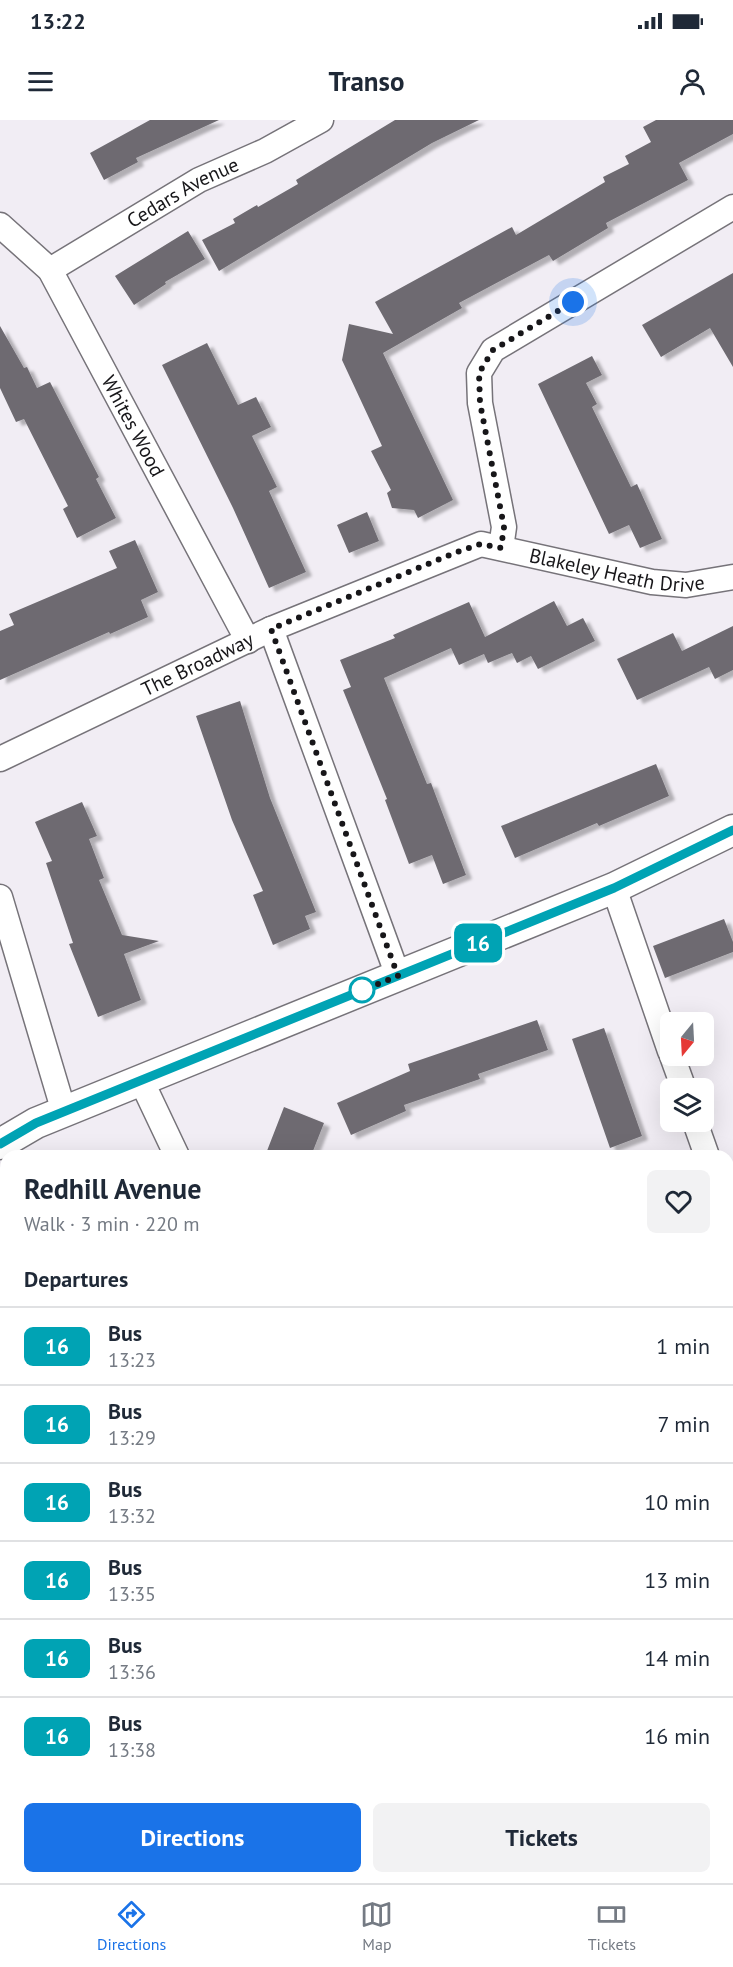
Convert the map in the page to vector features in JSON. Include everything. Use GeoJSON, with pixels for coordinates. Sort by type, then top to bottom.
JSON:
{"type":"FeatureCollection","features":[{"type":"Feature","properties":{"kind":"street","name":"Cedars Avenue"},"geometry":{"type":"LineString","coordinates":[[50,270],[199,180],[265,151],[321,120]]}},
{"type":"Feature","properties":{"kind":"street"},"geometry":{"type":"LineString","coordinates":[[501,548],[504,527],[480,403],[479,373],[493,350],[733,207]]}},
{"type":"Feature","properties":{"kind":"street","name":"Whites Wood"},"geometry":{"type":"LineString","coordinates":[[0,225],[50,270],[248,640]]}},
{"type":"Feature","properties":{"kind":"street","name":"The Broadway"},"geometry":{"type":"LineString","coordinates":[[0,759],[271,629],[457,552],[481,544],[501,548]]}},
{"type":"Feature","properties":{"kind":"street","name":"Blakeley Heath Drive"},"geometry":{"type":"LineString","coordinates":[[501,548],[652,582],[686,585],[733,577]]}},
{"type":"Feature","properties":{"kind":"street"},"geometry":{"type":"LineString","coordinates":[[271,629],[398,976]]}},
{"type":"Feature","properties":{"kind":"street"},"geometry":{"type":"LineString","coordinates":[[0,1144],[36,1123],[614,888],[733,830]]}},
{"type":"Feature","properties":{"kind":"street"},"geometry":{"type":"LineString","coordinates":[[614,888],[660,1022]]}},
{"type":"Feature","properties":{"kind":"street"},"geometry":{"type":"LineString","coordinates":[[0,897],[64,1112]]}},
{"type":"Feature","properties":{"kind":"street"},"geometry":{"type":"LineString","coordinates":[[141,1080],[174,1150]]}},
{"type":"Feature","properties":{"kind":"street"},"geometry":{"type":"LineString","coordinates":[[699,1132],[705,1150]]}},
{"type":"Feature","properties":{"kind":"building"},"geometry":{"type":"Polygon","coordinates":[[[150,120],[219,120],[136,158],[138,162],[104,180],[90,153],[150,120]]]}},
{"type":"Feature","properties":{"kind":"building"},"geometry":{"type":"Polygon","coordinates":[[[395,120],[479,120],[432,143],[219,271],[202,240],[235,223],[233,219],[257,205],[258,207],[298,184],[296,180],[395,120]]]}},
{"type":"Feature","properties":{"kind":"building"},"geometry":{"type":"Polygon","coordinates":[[[656,120],[733,120],[733,134],[679,163],[688,180],[606,223],[608,228],[553,261],[549,255],[459,303],[462,308],[383,353],[453,500],[418,518],[414,510],[392,508],[387,493],[391,490],[371,451],[382,446],[342,360],[349,324],[393,334],[375,302],[512,227],[516,235],[605,182],[603,177],[629,164],[625,156],[651,142],[643,127],[656,120]]]}},
{"type":"Feature","properties":{"kind":"building"},"geometry":{"type":"Polygon","coordinates":[[[188,231],[205,259],[165,282],[166,284],[134,305],[115,276],[188,231]]]}},
{"type":"Feature","properties":{"kind":"building"},"geometry":{"type":"Polygon","coordinates":[[[733,273],[733,367],[710,328],[661,357],[642,325],[733,273]]]}},
{"type":"Feature","properties":{"kind":"building"},"geometry":{"type":"Polygon","coordinates":[[[0,326],[24,368],[27,367],[37,388],[50,382],[99,477],[96,479],[116,518],[77,538],[63,509],[68,506],[24,419],[16,422],[0,388],[0,326]]]}},
{"type":"Feature","properties":{"kind":"building"},"geometry":{"type":"Polygon","coordinates":[[[207,343],[238,405],[256,397],[271,427],[252,436],[277,487],[269,491],[306,572],[269,588],[233,508],[162,365],[207,343]]]}},
{"type":"Feature","properties":{"kind":"building"},"geometry":{"type":"Polygon","coordinates":[[[592,356],[602,375],[586,383],[597,404],[592,407],[631,487],[637,484],[662,539],[640,548],[629,525],[609,534],[538,384],[592,356]]]}},
{"type":"Feature","properties":{"kind":"building"},"geometry":{"type":"Polygon","coordinates":[[[367,512],[379,541],[349,553],[337,525],[367,512]]]}},
{"type":"Feature","properties":{"kind":"building"},"geometry":{"type":"Polygon","coordinates":[[[135,540],[158,592],[141,600],[148,617],[0,680],[0,631],[14,625],[9,614],[117,568],[109,551],[135,540]]]}},
{"type":"Feature","properties":{"kind":"building"},"geometry":{"type":"Polygon","coordinates":[[[554,601],[567,626],[583,618],[595,641],[538,669],[531,656],[517,663],[512,653],[488,663],[484,654],[459,665],[451,648],[384,678],[427,784],[431,783],[466,875],[443,884],[432,855],[409,864],[385,800],[387,799],[343,690],[351,687],[340,660],[395,638],[393,635],[469,602],[485,637],[554,601]]]}},
{"type":"Feature","properties":{"kind":"building"},"geometry":{"type":"Polygon","coordinates":[[[733,626],[733,670],[715,679],[709,667],[637,700],[617,659],[673,633],[682,651],[733,626]]]}},
{"type":"Feature","properties":{"kind":"building"},"geometry":{"type":"Polygon","coordinates":[[[240,701],[270,798],[316,912],[305,916],[310,929],[273,945],[253,895],[263,891],[232,820],[196,716],[240,701]]]}},
{"type":"Feature","properties":{"kind":"building"},"geometry":{"type":"Polygon","coordinates":[[[656,764],[669,796],[599,826],[597,823],[515,858],[501,826],[656,764]]]}},
{"type":"Feature","properties":{"kind":"building"},"geometry":{"type":"Polygon","coordinates":[[[82,802],[97,836],[89,839],[104,878],[99,880],[122,935],[159,941],[124,954],[141,1000],[98,1017],[69,944],[73,943],[46,863],[52,861],[35,822],[82,802]]]}},
{"type":"Feature","properties":{"kind":"building"},"geometry":{"type":"Polygon","coordinates":[[[724,919],[733,942],[733,952],[665,978],[653,946],[724,919]]]}},
{"type":"Feature","properties":{"kind":"building"},"geometry":{"type":"Polygon","coordinates":[[[537,1020],[548,1050],[478,1074],[480,1079],[404,1105],[406,1111],[351,1135],[337,1103],[410,1071],[408,1064],[537,1020]]]}},
{"type":"Feature","properties":{"kind":"building"},"geometry":{"type":"Polygon","coordinates":[[[604,1028],[642,1136],[610,1148],[572,1039],[604,1028]]]}},
{"type":"Feature","properties":{"kind":"building"},"geometry":{"type":"Polygon","coordinates":[[[284,1107],[324,1123],[313,1150],[267,1150],[284,1107]]]}},
{"type":"Feature","properties":{"kind":"bus line","name":"16"},"geometry":{"type":"LineString","coordinates":[[0,1144],[36,1123],[614,888],[733,830]]}},
{"type":"Feature","properties":{"kind":"route"},"geometry":{"type":"LineString","coordinates":[[362,990],[355,993],[398,976],[271,629],[457,552],[481,544],[501,548],[504,527],[480,403],[479,373],[493,350],[573,302]]}}]}
